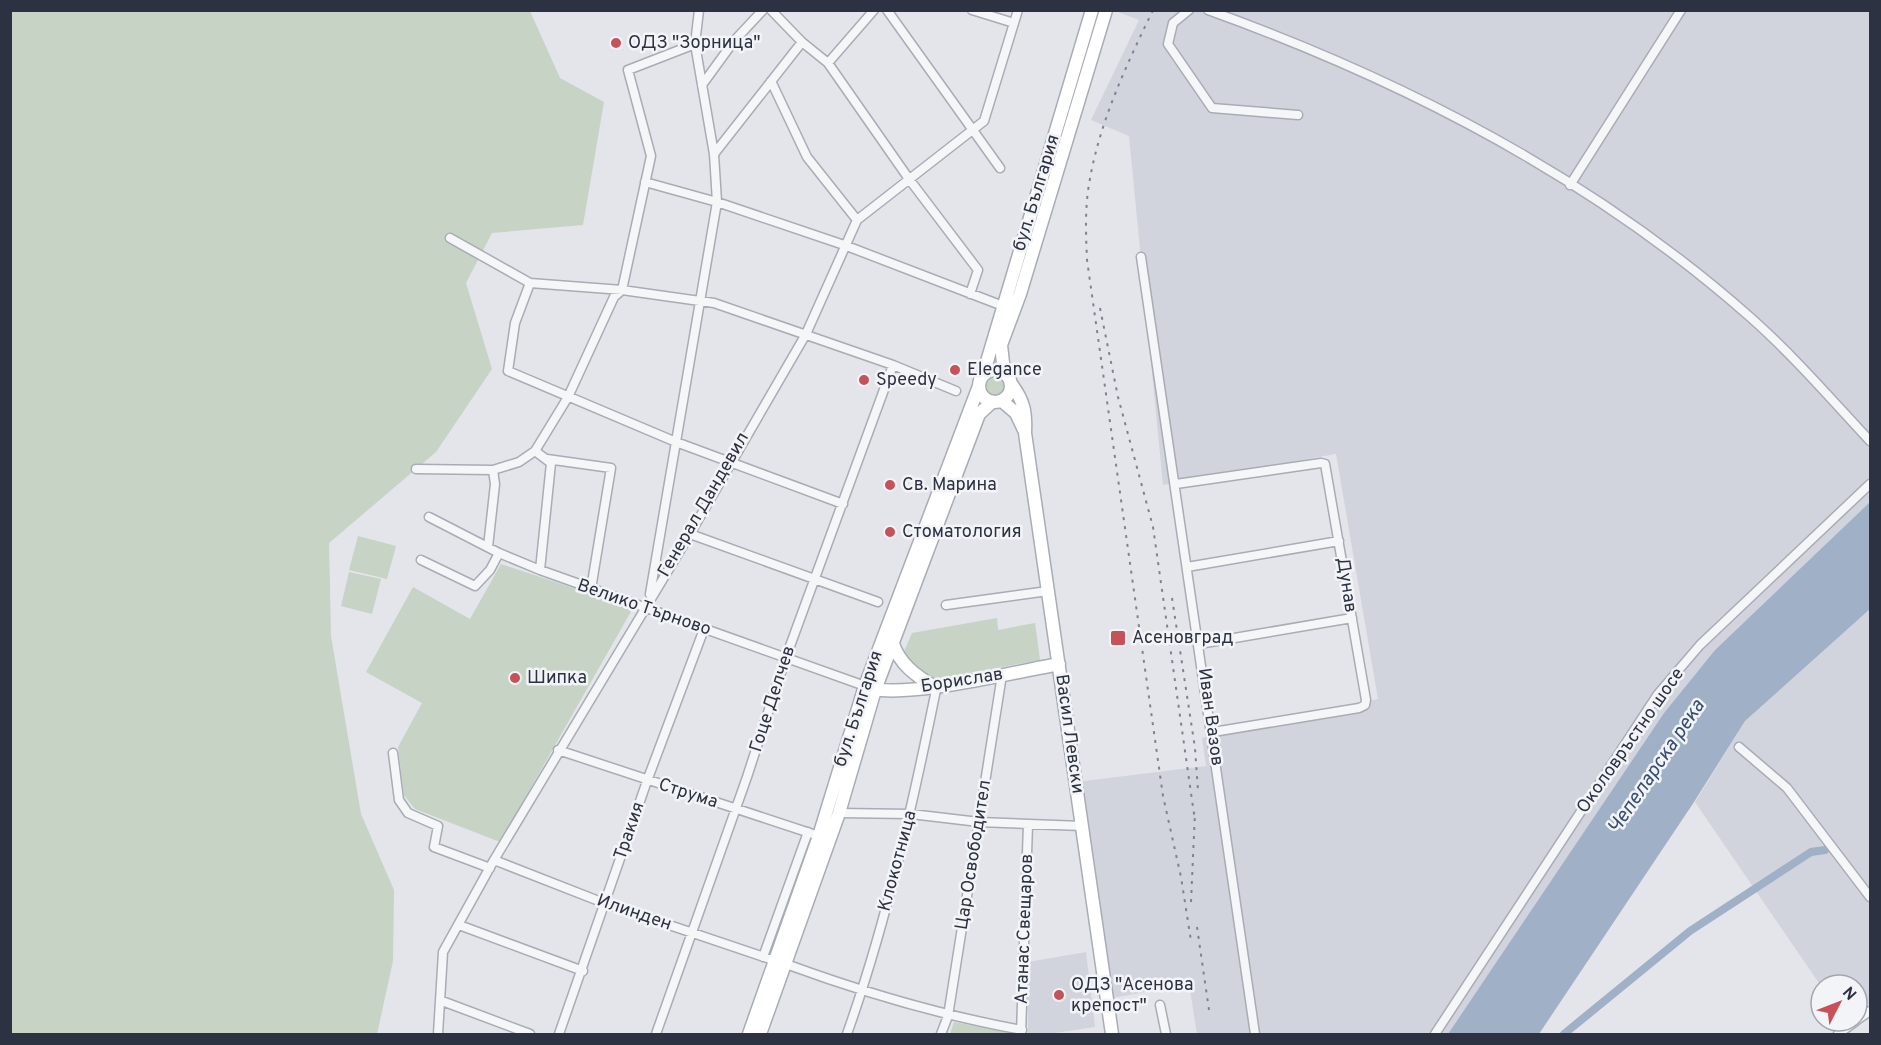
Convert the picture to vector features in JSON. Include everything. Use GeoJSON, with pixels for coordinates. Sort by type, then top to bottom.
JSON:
{"type":"FeatureCollection","features":[{"type":"Feature","properties":{"kind":"main road","name":"бул. България"},"geometry":{"type":"LineString","coordinates":[[760,1035],[814,834],[870,688],[981,381],[1092,10]]}},
{"type":"Feature","properties":{"kind":"main road","name":"бул. България"},"geometry":{"type":"LineString","coordinates":[[1004,372],[1001,345],[1020,294],[1106,10]]}},
{"type":"Feature","properties":{"kind":"main road"},"geometry":{"type":"LineString","coordinates":[[990,370],[1004,372],[1012,385],[1009,394],[997,401],[984,398],[981,381],[990,370]]}},
{"type":"Feature","properties":{"kind":"main road","name":"Васил Левски"},"geometry":{"type":"LineString","coordinates":[[1012,385],[1024,406],[1048,591],[1112,1035]]}},
{"type":"Feature","properties":{"kind":"main road","name":"бул. България"},"geometry":{"type":"LineString","coordinates":[[749,1035],[781,963],[840,813],[870,688],[893,644],[979,414],[997,401]]}},
{"type":"Feature","properties":{"kind":"main road","name":"Васил Левски"},"geometry":{"type":"LineString","coordinates":[[997,401],[1016,414],[1026,433]]}},
{"type":"Feature","properties":{"kind":"main road"},"geometry":{"type":"LineString","coordinates":[[893,644],[896,654],[907,668],[935,686]]}},
{"type":"Feature","properties":{"kind":"main road","name":"Борислав"},"geometry":{"type":"LineString","coordinates":[[870,688],[894,691],[935,686],[1059,664]]}},
{"type":"Feature","properties":{"kind":"street"},"geometry":{"type":"LineString","coordinates":[[650,597],[717,202],[714,153],[695,44],[699,10]]}},
{"type":"Feature","properties":{"kind":"street"},"geometry":{"type":"LineString","coordinates":[[702,85],[734,41],[763,10]]}},
{"type":"Feature","properties":{"kind":"street"},"geometry":{"type":"LineString","coordinates":[[771,10],[802,42],[828,63],[909,178],[978,270],[970,294]]}},
{"type":"Feature","properties":{"kind":"street"},"geometry":{"type":"LineString","coordinates":[[828,63],[874,10]]}},
{"type":"Feature","properties":{"kind":"street"},"geometry":{"type":"LineString","coordinates":[[887,10],[1000,168]]}},
{"type":"Feature","properties":{"kind":"street"},"geometry":{"type":"LineString","coordinates":[[972,10],[1014,23]]}},
{"type":"Feature","properties":{"kind":"street","name":"Генерал Дандевил"},"geometry":{"type":"LineString","coordinates":[[438,1035],[442,1001],[443,952],[492,864],[558,750],[690,534],[730,460],[806,333],[857,220],[984,121],[1018,10]]}},
{"type":"Feature","properties":{"kind":"street"},"geometry":{"type":"LineString","coordinates":[[1189,10],[1173,23],[1168,44],[1212,108],[1298,115]]}},
{"type":"Feature","properties":{"kind":"street"},"geometry":{"type":"LineString","coordinates":[[1208,10],[1324,56],[1445,110],[1570,185],[1642,232],[1751,318],[1787,352],[1870,441]]}},
{"type":"Feature","properties":{"kind":"street"},"geometry":{"type":"LineString","coordinates":[[1570,185],[1681,10]]}},
{"type":"Feature","properties":{"kind":"street"},"geometry":{"type":"LineString","coordinates":[[714,153],[802,42]]}},
{"type":"Feature","properties":{"kind":"street"},"geometry":{"type":"LineString","coordinates":[[416,469],[493,470],[519,462],[535,451],[568,397],[614,297],[622,290],[651,156],[628,70],[695,44]]}},
{"type":"Feature","properties":{"kind":"street"},"geometry":{"type":"LineString","coordinates":[[771,81],[807,157],[857,220]]}},
{"type":"Feature","properties":{"kind":"street"},"geometry":{"type":"LineString","coordinates":[[645,182],[717,202],[844,245],[1003,306]]}},
{"type":"Feature","properties":{"kind":"street"},"geometry":{"type":"LineString","coordinates":[[450,238],[530,282],[622,290],[700,301],[746,312],[893,365],[956,391]]}},
{"type":"Feature","properties":{"kind":"street","name":"Иван Вазов"},"geometry":{"type":"LineString","coordinates":[[1141,257],[1256,1035]]}},
{"type":"Feature","properties":{"kind":"street"},"geometry":{"type":"LineString","coordinates":[[530,282],[515,323],[508,371],[676,442],[730,460],[843,504]]}},
{"type":"Feature","properties":{"kind":"street","name":"Гоце Делчев"},"geometry":{"type":"LineString","coordinates":[[656,1035],[786,657],[893,365]]}},
{"type":"Feature","properties":{"kind":"street"},"geometry":{"type":"LineString","coordinates":[[535,451],[548,459],[611,468],[591,589]]}},
{"type":"Feature","properties":{"kind":"street"},"geometry":{"type":"LineString","coordinates":[[540,570],[551,473],[548,459]]}},
{"type":"Feature","properties":{"kind":"street","name":"Дунав"},"geometry":{"type":"LineString","coordinates":[[1176,484],[1325,464],[1365,705],[1213,732]]}},
{"type":"Feature","properties":{"kind":"street"},"geometry":{"type":"LineString","coordinates":[[488,547],[495,484],[493,470]]}},
{"type":"Feature","properties":{"kind":"street","name":"Околовръстно шосе"},"geometry":{"type":"LineString","coordinates":[[1435,1035],[1658,694],[1700,645],[1870,484]]}},
{"type":"Feature","properties":{"kind":"street","name":"Велико Търново"},"geometry":{"type":"LineString","coordinates":[[429,517],[499,553],[540,570],[870,688]]}},
{"type":"Feature","properties":{"kind":"street"},"geometry":{"type":"LineString","coordinates":[[690,534],[878,602]]}},
{"type":"Feature","properties":{"kind":"street"},"geometry":{"type":"LineString","coordinates":[[1187,567],[1339,541]]}},
{"type":"Feature","properties":{"kind":"street"},"geometry":{"type":"LineString","coordinates":[[657,551],[660,560],[673,560]]}},
{"type":"Feature","properties":{"kind":"street"},"geometry":{"type":"LineString","coordinates":[[421,560],[476,586],[490,570],[499,553]]}},
{"type":"Feature","properties":{"kind":"street"},"geometry":{"type":"LineString","coordinates":[[946,605],[1048,591]]}},
{"type":"Feature","properties":{"kind":"street"},"geometry":{"type":"LineString","coordinates":[[1199,644],[1352,618]]}},
{"type":"Feature","properties":{"kind":"street","name":"Тракия"},"geometry":{"type":"LineString","coordinates":[[559,1035],[647,781],[704,629]]}},
{"type":"Feature","properties":{"kind":"street","name":"Цар Освободител"},"geometry":{"type":"LineString","coordinates":[[941,1035],[948,1016],[1002,675]]}},
{"type":"Feature","properties":{"kind":"street","name":"Клокотница"},"geometry":{"type":"LineString","coordinates":[[847,1035],[862,992],[911,814],[935,686]]}},
{"type":"Feature","properties":{"kind":"street"},"geometry":{"type":"LineString","coordinates":[[1739,747],[1786,788],[1870,897]]}},
{"type":"Feature","properties":{"kind":"street","name":"Струма"},"geometry":{"type":"LineString","coordinates":[[558,750],[735,810],[814,834]]}},
{"type":"Feature","properties":{"kind":"street","name":"Илинден"},"geometry":{"type":"LineString","coordinates":[[393,753],[399,800],[408,813],[438,826],[434,848],[492,864],[862,992],[948,1016],[1021,1032]]}},
{"type":"Feature","properties":{"kind":"street"},"geometry":{"type":"LineString","coordinates":[[840,813],[911,814],[979,822],[1082,826]]}},
{"type":"Feature","properties":{"kind":"street","name":"Атанас Свещаров"},"geometry":{"type":"LineString","coordinates":[[1021,1032],[1028,824]]}},
{"type":"Feature","properties":{"kind":"street"},"geometry":{"type":"LineString","coordinates":[[763,957],[814,834]]}},
{"type":"Feature","properties":{"kind":"street"},"geometry":{"type":"LineString","coordinates":[[459,925],[583,971]]}},
{"type":"Feature","properties":{"kind":"street"},"geometry":{"type":"LineString","coordinates":[[442,1001],[530,1035]]}},
{"type":"Feature","properties":{"kind":"street"},"geometry":{"type":"LineString","coordinates":[[1160,1005],[1166,1035]]}},
{"type":"Feature","properties":{"kind":"shaded area"},"geometry":{"type":"Polygon","coordinates":[[[1115,11],[1870,11],[1870,502],[1715,650],[1664,713],[1448,1034],[1197,1034],[1189,984],[1112,998],[1076,782],[1206,766],[1202,738],[1378,699],[1336,454],[1163,485],[1129,136],[1091,120],[1139,20],[1115,11]]]}},
{"type":"Feature","properties":{"kind":"shaded area"},"geometry":{"type":"Polygon","coordinates":[[[1870,609],[1869,1005],[1869,973],[1812,973],[1695,802],[1745,721],[1870,609]]]}},
{"type":"Feature","properties":{"kind":"shaded area","name":"ОДЗ \"Асенова крепост\""},"geometry":{"type":"Polygon","coordinates":[[[1086,952],[1095,1027],[1048,1034],[1028,1034],[1028,962],[1086,952]]]}},
{"type":"Feature","properties":{"kind":"green space"},"geometry":{"type":"Polygon","coordinates":[[[10,11],[530,11],[560,78],[604,102],[583,225],[492,233],[466,283],[492,369],[436,452],[329,543],[331,636],[361,814],[394,890],[393,961],[377,1034],[11,1034],[10,11]]]}},
{"type":"Feature","properties":{"kind":"green space"},"geometry":{"type":"Polygon","coordinates":[[[995,376],[1003,379],[1006,387],[1003,395],[995,398],[987,395],[984,387],[987,379],[995,376]]]}},
{"type":"Feature","properties":{"kind":"green space"},"geometry":{"type":"Polygon","coordinates":[[[358,536],[396,546],[387,579],[349,570],[358,536]]]}},
{"type":"Feature","properties":{"kind":"green space","name":"Шипка"},"geometry":{"type":"Polygon","coordinates":[[[501,564],[633,608],[500,842],[415,809],[404,795],[398,747],[422,703],[366,672],[413,587],[470,619],[501,564]]]}},
{"type":"Feature","properties":{"kind":"green space"},"geometry":{"type":"Polygon","coordinates":[[[349,572],[381,579],[372,614],[341,606],[349,572]]]}},
{"type":"Feature","properties":{"kind":"green space"},"geometry":{"type":"Polygon","coordinates":[[[997,618],[998,630],[1035,623],[1040,660],[932,680],[917,669],[903,654],[912,633],[997,618]]]}},
{"type":"Feature","properties":{"kind":"green space"},"geometry":{"type":"Polygon","coordinates":[[[954,1022],[1014,1034],[950,1034],[954,1022]]]}},
{"type":"Feature","properties":{"kind":"water","name":"Чепеларска река"},"geometry":{"type":"Polygon","coordinates":[[[1870,502],[1870,609],[1745,721],[1694,802],[1539,1034],[1448,1034],[1664,713],[1715,650],[1870,502]]]}},
{"type":"Feature","properties":{"kind":"waterway"},"geometry":{"type":"LineString","coordinates":[[1564,1034],[1690,931],[1811,852],[1825,850]]}},
{"type":"Feature","properties":{"kind":"railway"},"geometry":{"type":"LineString","coordinates":[[1153,10],[1113,98],[1098,144],[1087,200],[1087,260],[1163,796],[1181,877],[1191,941]]}},
{"type":"Feature","properties":{"kind":"railway"},"geometry":{"type":"LineString","coordinates":[[1100,308],[1118,397],[1153,527],[1195,821]]}},
{"type":"Feature","properties":{"kind":"railway"},"geometry":{"type":"LineString","coordinates":[[1172,598],[1195,748],[1198,791]]}},
{"type":"Feature","properties":{"kind":"railway"},"geometry":{"type":"LineString","coordinates":[[1191,902],[1195,812]]}},
{"type":"Feature","properties":{"kind":"railway"},"geometry":{"type":"LineString","coordinates":[[1197,927],[1209,1010]]}},
{"type":"Feature","properties":{"kind":"place","name":"ОДЗ \"Зорница\""},"geometry":{"type":"Point","coordinates":[616,43]}},
{"type":"Feature","properties":{"kind":"place","name":"Elegance"},"geometry":{"type":"Point","coordinates":[955,370]}},
{"type":"Feature","properties":{"kind":"place","name":"Speedy"},"geometry":{"type":"Point","coordinates":[864,380]}},
{"type":"Feature","properties":{"kind":"place","name":"Св. Марина"},"geometry":{"type":"Point","coordinates":[890,485]}},
{"type":"Feature","properties":{"kind":"place","name":"Стоматология"},"geometry":{"type":"Point","coordinates":[890,532]}},
{"type":"Feature","properties":{"kind":"place","name":"Асеновград"},"geometry":{"type":"Point","coordinates":[1118,638]}},
{"type":"Feature","properties":{"kind":"place","name":"Шипка"},"geometry":{"type":"Point","coordinates":[515,678]}},
{"type":"Feature","properties":{"kind":"place","name":"ОДЗ \"Асенова крепост\""},"geometry":{"type":"Point","coordinates":[1059,995]}}]}
